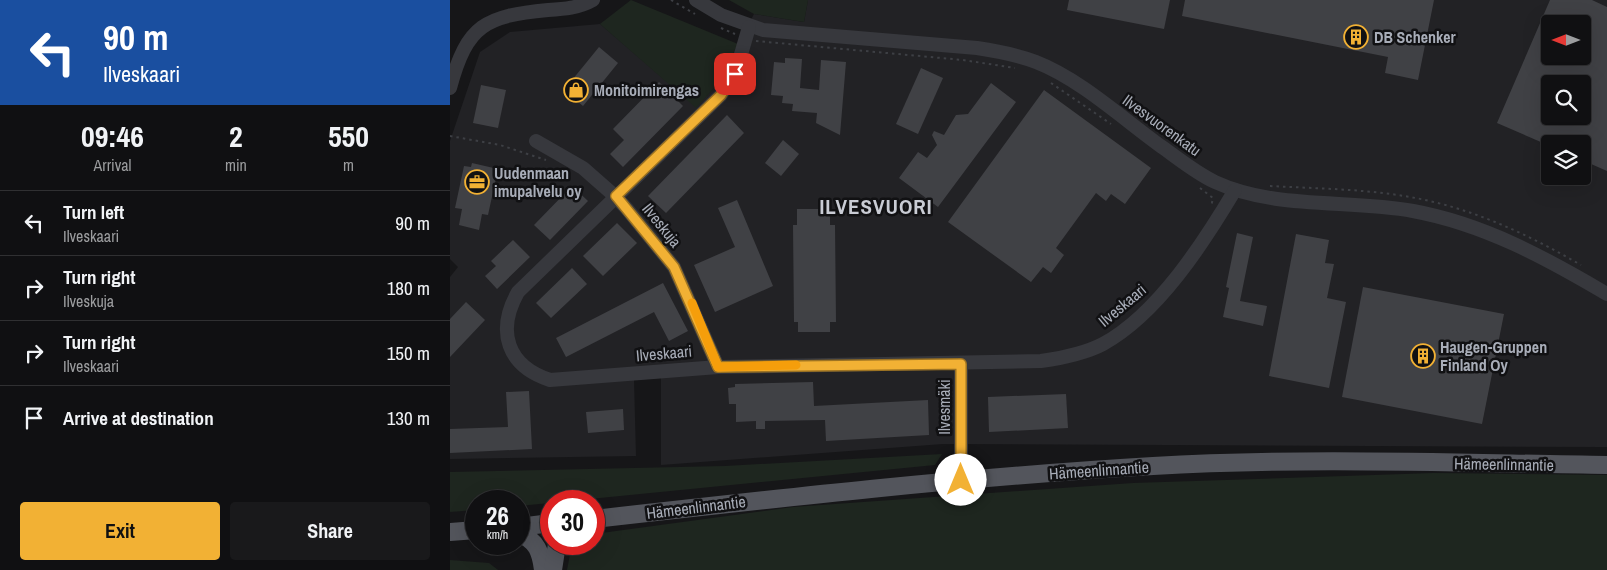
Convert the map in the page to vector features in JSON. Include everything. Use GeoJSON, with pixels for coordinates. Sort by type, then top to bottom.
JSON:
{"type":"FeatureCollection","features":[{"type":"Feature","properties":{"kind":"main road","name":"Hämeenlinnantie"},"geometry":{"type":"LineString","coordinates":[[605,518],[936,482],[1198,464],[1400,462],[1607,465]]}},
{"type":"Feature","properties":{"kind":"main road"},"geometry":{"type":"LineString","coordinates":[[450,532],[465,531]]}},
{"type":"Feature","properties":{"kind":"main road"},"geometry":{"type":"LineString","coordinates":[[530,541],[541,553],[543,570]]}},
{"type":"Feature","properties":{"kind":"main road"},"geometry":{"type":"LineString","coordinates":[[553,570],[555,555]]}},
{"type":"Feature","properties":{"kind":"street"},"geometry":{"type":"LineString","coordinates":[[450,88],[463,50],[482,26],[511,14],[574,8],[593,0]]}},
{"type":"Feature","properties":{"kind":"street","name":"Ilvesvuorenkatu"},"geometry":{"type":"LineString","coordinates":[[696,0],[721,15],[752,39],[800,34],[978,48],[1037,62],[1070,80],[1184,163],[1214,182],[1235,190],[1277,198],[1388,207],[1455,221],[1526,249],[1607,294]]}},
{"type":"Feature","properties":{"kind":"street","name":"Ilveskaari"},"geometry":{"type":"LineString","coordinates":[[752,39],[734,76],[721,95],[518,292],[511,305],[507,320],[507,336],[512,352],[523,368],[534,375],[550,380],[718,367],[961,364],[1041,361],[1075,355],[1118,335],[1145,314],[1162,295],[1213,226],[1235,190]]}},
{"type":"Feature","properties":{"kind":"street","name":"Ilveskuja"},"geometry":{"type":"LineString","coordinates":[[536,141],[583,168],[616,196],[674,267],[718,367]]}},
{"type":"Feature","properties":{"kind":"street","name":"Ilvesmäki"},"geometry":{"type":"LineString","coordinates":[[961,364],[961,480]]}},
{"type":"Feature","properties":{"kind":"path"},"geometry":{"type":"LineString","coordinates":[[671,0],[702,18]]}},
{"type":"Feature","properties":{"kind":"path"},"geometry":{"type":"LineString","coordinates":[[718,26],[752,39],[963,60],[1017,68]]}},
{"type":"Feature","properties":{"kind":"path"},"geometry":{"type":"LineString","coordinates":[[1048,80],[1116,127]]}},
{"type":"Feature","properties":{"kind":"path"},"geometry":{"type":"LineString","coordinates":[[450,136],[500,145],[549,161]]}},
{"type":"Feature","properties":{"kind":"path"},"geometry":{"type":"LineString","coordinates":[[1264,185],[1381,193],[1434,202],[1511,228],[1544,243],[1587,268]]}},
{"type":"Feature","properties":{"kind":"path"},"geometry":{"type":"LineString","coordinates":[[1200,188],[1213,198],[1211,208]]}},
{"type":"Feature","properties":{"kind":"path"},"geometry":{"type":"LineString","coordinates":[[936,482],[935,472],[945,464],[950,453]]}},
{"type":"Feature","properties":{"kind":"shaded area"},"geometry":{"type":"Polygon","coordinates":[[[631,0],[738,44],[715,87],[696,108],[600,24],[631,0]]]}},
{"type":"Feature","properties":{"kind":"shaded area"},"geometry":{"type":"Polygon","coordinates":[[[729,0],[808,0],[804,22],[754,14],[729,0]]]}},
{"type":"Feature","properties":{"kind":"shaded area"},"geometry":{"type":"Polygon","coordinates":[[[808,0],[1607,0],[1607,447],[943,444],[661,465],[661,378],[634,380],[636,456],[450,459],[450,277],[458,267],[450,259],[450,141],[480,52],[510,32],[600,24],[696,107],[715,87],[754,14],[804,22],[808,0]]]}},
{"type":"Feature","properties":{"kind":"shaded area"},"geometry":{"type":"Polygon","coordinates":[[[942,454],[935,465],[605,498],[605,490],[540,490],[540,504],[530,505],[530,490],[465,490],[465,511],[450,512],[450,472],[725,466],[942,454]]]}},
{"type":"Feature","properties":{"kind":"shaded area"},"geometry":{"type":"Polygon","coordinates":[[[1434,473],[1607,475],[1607,570],[567,570],[570,555],[605,555],[605,533],[793,507],[1133,483],[1434,473]]]}},
{"type":"Feature","properties":{"kind":"shaded area"},"geometry":{"type":"Polygon","coordinates":[[[450,560],[489,563],[498,570],[450,570],[450,560]]]}},
{"type":"Feature","properties":{"kind":"building"},"geometry":{"type":"Polygon","coordinates":[[[1069,0],[1170,0],[1164,29],[1067,10],[1069,0]]]}},
{"type":"Feature","properties":{"kind":"building","name":"DB Schenker"},"geometry":{"type":"Polygon","coordinates":[[[1185,0],[1434,0],[1418,80],[1385,73],[1388,57],[1182,16],[1185,0]]]}},
{"type":"Feature","properties":{"kind":"building"},"geometry":{"type":"Polygon","coordinates":[[[1550,0],[1592,0],[1607,7],[1607,171],[1591,164],[1591,135],[1541,135],[1541,142],[1497,123],[1541,21],[1541,65],[1591,65],[1591,15],[1544,15],[1550,0]]]}},
{"type":"Feature","properties":{"kind":"building"},"geometry":{"type":"Polygon","coordinates":[[[599,47],[618,63],[583,106],[564,90],[599,47]]]}},
{"type":"Feature","properties":{"kind":"building"},"geometry":{"type":"Polygon","coordinates":[[[785,58],[802,59],[800,88],[819,90],[821,60],[846,62],[840,135],[816,123],[817,113],[792,111],[793,104],[782,103],[783,96],[771,95],[774,62],[785,63],[785,58]]]}},
{"type":"Feature","properties":{"kind":"building"},"geometry":{"type":"Polygon","coordinates":[[[921,68],[943,78],[918,134],[896,124],[921,68]]]}},
{"type":"Feature","properties":{"kind":"building"},"geometry":{"type":"Polygon","coordinates":[[[659,82],[683,106],[623,167],[610,154],[624,140],[613,129],[659,82]]]}},
{"type":"Feature","properties":{"kind":"building"},"geometry":{"type":"Polygon","coordinates":[[[991,83],[1016,102],[938,207],[899,178],[918,152],[927,158],[937,145],[932,135],[934,131],[944,135],[956,115],[968,114],[991,83]]]}},
{"type":"Feature","properties":{"kind":"building"},"geometry":{"type":"Polygon","coordinates":[[[481,85],[506,90],[498,128],[473,123],[481,85]]]}},
{"type":"Feature","properties":{"kind":"building"},"geometry":{"type":"Polygon","coordinates":[[[1044,90],[1151,168],[1125,204],[1111,194],[1106,201],[1096,193],[1056,248],[1064,255],[1051,273],[1043,267],[1031,282],[948,222],[1044,90]]]}},
{"type":"Feature","properties":{"kind":"building"},"geometry":{"type":"Polygon","coordinates":[[[727,115],[744,133],[666,213],[648,196],[727,115]]]}},
{"type":"Feature","properties":{"kind":"building"},"geometry":{"type":"Polygon","coordinates":[[[783,140],[799,154],[781,176],[765,163],[783,140]]]}},
{"type":"Feature","properties":{"kind":"building"},"geometry":{"type":"Polygon","coordinates":[[[472,163],[498,169],[488,215],[482,214],[479,230],[459,225],[462,209],[455,208],[464,166],[471,167],[472,163]]]}},
{"type":"Feature","properties":{"kind":"building"},"geometry":{"type":"Polygon","coordinates":[[[572,186],[588,201],[550,240],[534,225],[572,186]]]}},
{"type":"Feature","properties":{"kind":"building"},"geometry":{"type":"Polygon","coordinates":[[[737,200],[773,286],[715,312],[694,265],[735,247],[718,208],[737,200]]]}},
{"type":"Feature","properties":{"kind":"building"},"geometry":{"type":"Polygon","coordinates":[[[797,209],[830,209],[830,225],[835,225],[836,322],[830,322],[830,332],[798,332],[798,322],[794,322],[793,225],[797,225],[797,209]]]}},
{"type":"Feature","properties":{"kind":"building"},"geometry":{"type":"Polygon","coordinates":[[[617,223],[637,243],[603,276],[583,256],[617,223]]]}},
{"type":"Feature","properties":{"kind":"building"},"geometry":{"type":"Polygon","coordinates":[[[1237,233],[1253,237],[1240,301],[1267,306],[1263,326],[1223,317],[1229,288],[1226,287],[1237,233]]]}},
{"type":"Feature","properties":{"kind":"building"},"geometry":{"type":"Polygon","coordinates":[[[1296,234],[1329,240],[1325,263],[1334,264],[1327,298],[1346,302],[1329,388],[1269,376],[1296,234]]]}},
{"type":"Feature","properties":{"kind":"building"},"geometry":{"type":"Polygon","coordinates":[[[513,240],[530,257],[497,289],[485,276],[496,266],[491,261],[513,240]]]}},
{"type":"Feature","properties":{"kind":"building"},"geometry":{"type":"Polygon","coordinates":[[[572,268],[587,284],[551,318],[536,303],[572,268]]]}},
{"type":"Feature","properties":{"kind":"building"},"geometry":{"type":"Polygon","coordinates":[[[663,283],[688,331],[669,341],[654,312],[566,357],[556,338],[663,283]]]}},
{"type":"Feature","properties":{"kind":"building","name":"Haugen-Gruppen Finland Oy"},"geometry":{"type":"Polygon","coordinates":[[[1363,287],[1504,314],[1482,424],[1342,397],[1363,287]]]}},
{"type":"Feature","properties":{"kind":"building"},"geometry":{"type":"Polygon","coordinates":[[[466,302],[485,320],[450,357],[450,319],[466,302]]]}},
{"type":"Feature","properties":{"kind":"building"},"geometry":{"type":"Polygon","coordinates":[[[813,382],[814,406],[928,400],[929,435],[826,441],[825,420],[765,421],[765,429],[756,429],[756,421],[736,422],[736,404],[729,404],[728,388],[735,387],[735,384],[813,382]]]}},
{"type":"Feature","properties":{"kind":"building"},"geometry":{"type":"Polygon","coordinates":[[[529,391],[532,449],[450,453],[450,429],[508,427],[506,392],[529,391]]]}},
{"type":"Feature","properties":{"kind":"building"},"geometry":{"type":"Polygon","coordinates":[[[1066,394],[1068,428],[989,432],[988,397],[1066,394]]]}},
{"type":"Feature","properties":{"kind":"building"},"geometry":{"type":"Polygon","coordinates":[[[623,409],[624,430],[588,433],[586,412],[623,409]]]}},
{"type":"Feature","properties":{"kind":"slow traffic"},"geometry":{"type":"LineString","coordinates":[[692,303],[718,367],[796,365]]}},
{"type":"Feature","properties":{"kind":"place","name":"DB Schenker"},"geometry":{"type":"Point","coordinates":[1356,37]}},
{"type":"Feature","properties":{"kind":"place","name":"Monitoimirengas"},"geometry":{"type":"Point","coordinates":[576,90]}},
{"type":"Feature","properties":{"kind":"place","name":"Uudenmaan imupalvelu oy"},"geometry":{"type":"Point","coordinates":[477,182]}},
{"type":"Feature","properties":{"kind":"place","name":"Haugen-Gruppen Finland Oy"},"geometry":{"type":"Point","coordinates":[1423,356]}},
{"type":"Feature","properties":{"kind":"district","name":"ILVESVUORI"},"geometry":{"type":"Point","coordinates":[876,206]}},
{"type":"Feature","properties":{"kind":"route"},"geometry":{"type":"LineString","coordinates":[[735,74],[721,95],[616,196],[674,267],[718,367],[832,364],[961,364],[961,480]]}}]}
